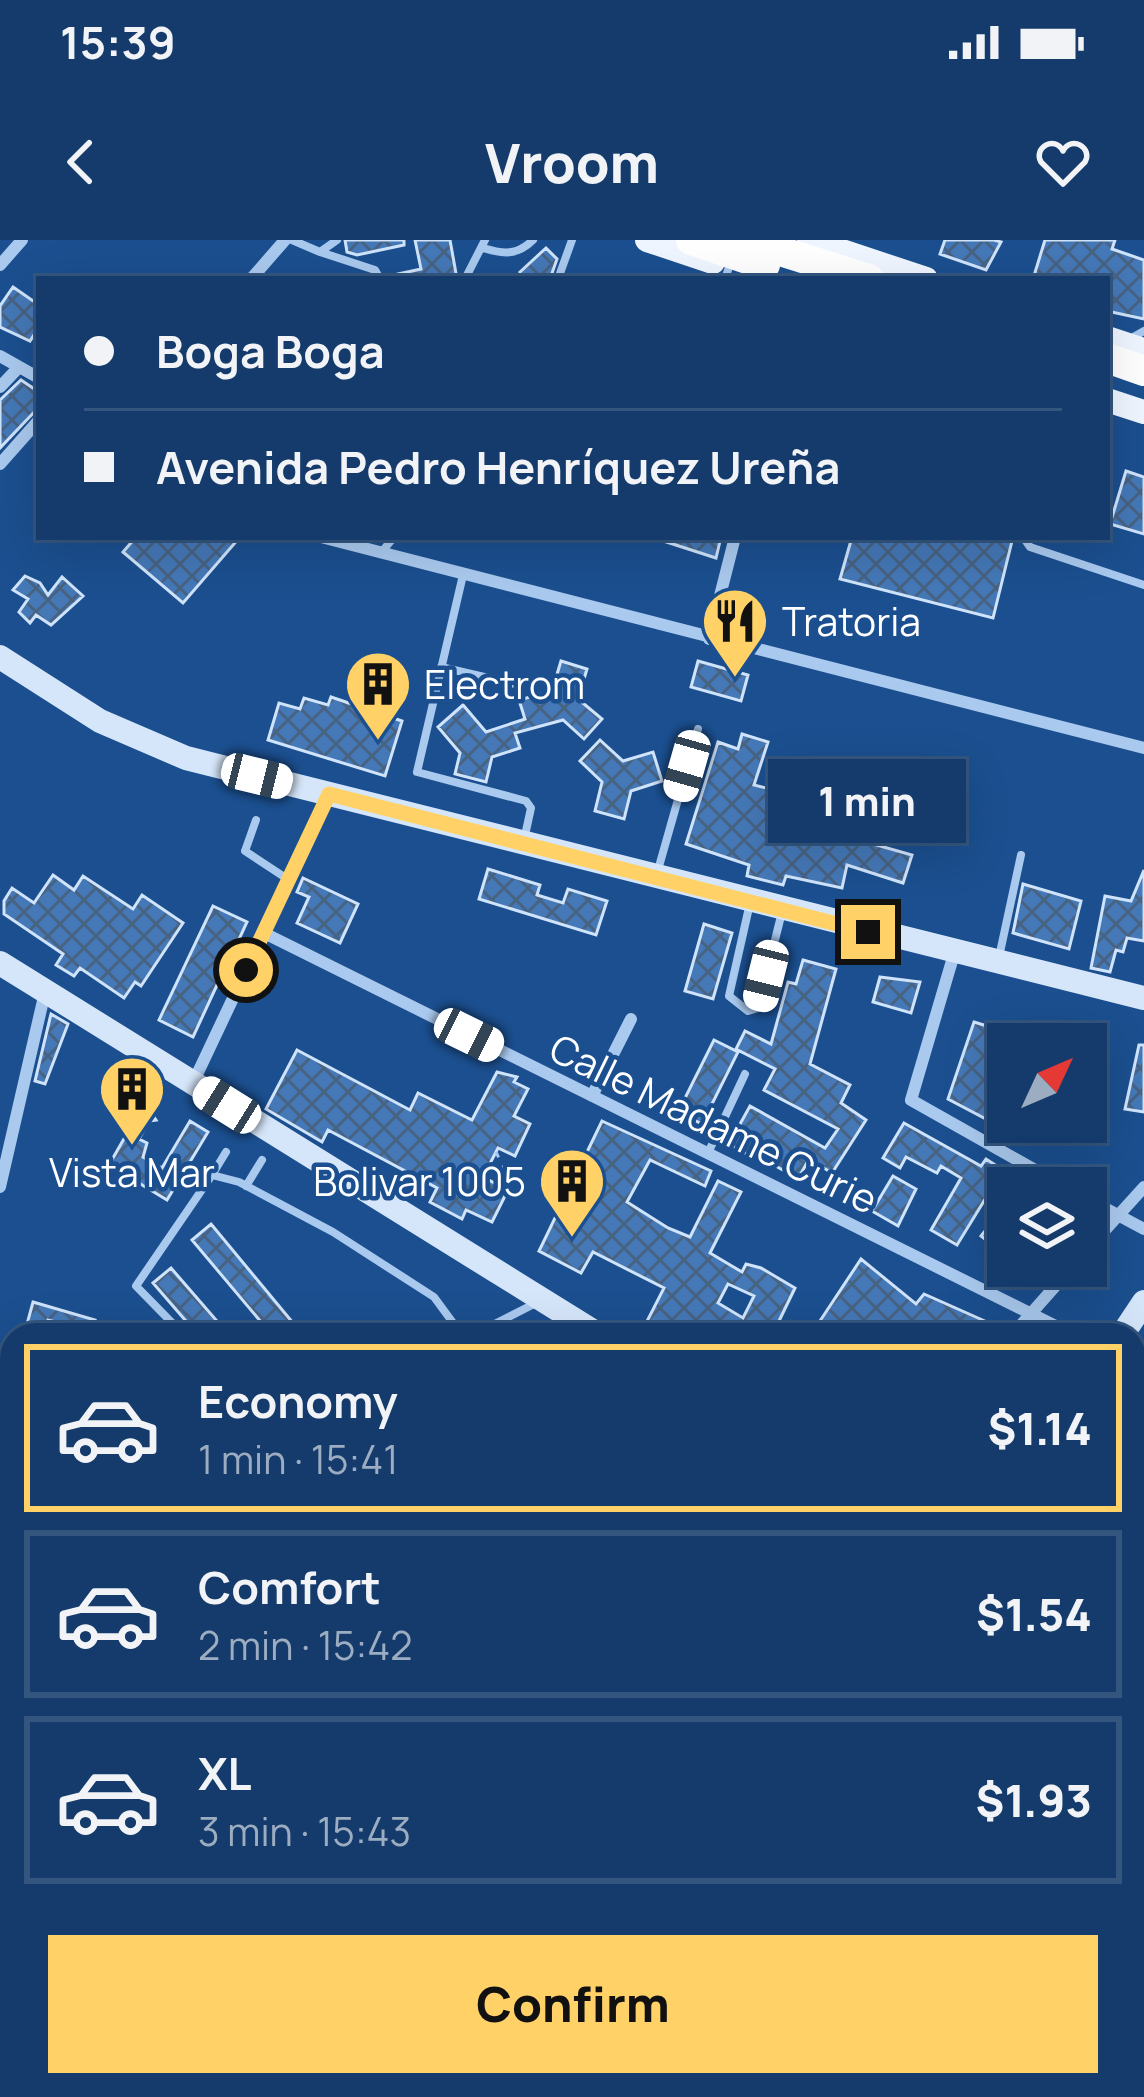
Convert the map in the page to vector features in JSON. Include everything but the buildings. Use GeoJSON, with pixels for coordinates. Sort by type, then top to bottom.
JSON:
{"type":"FeatureCollection","features":[{"type":"Feature","properties":{"kind":"highway"},"geometry":{"type":"LineString","coordinates":[[662,240],[796,276]]}},
{"type":"Feature","properties":{"kind":"highway"},"geometry":{"type":"LineString","coordinates":[[691,240],[732,260],[847,276]]}},
{"type":"Feature","properties":{"kind":"highway"},"geometry":{"type":"LineString","coordinates":[[1125,344],[1144,370]]}},
{"type":"Feature","properties":{"kind":"highway"},"geometry":{"type":"LineString","coordinates":[[1110,378],[1142,407]]}},
{"type":"Feature","properties":{"kind":"main road"},"geometry":{"type":"LineString","coordinates":[[647,240],[732,260]]}},
{"type":"Feature","properties":{"kind":"main road"},"geometry":{"type":"LineString","coordinates":[[826,243],[918,276]]}},
{"type":"Feature","properties":{"kind":"main road"},"geometry":{"type":"LineString","coordinates":[[1110,401],[1142,407]]}},
{"type":"Feature","properties":{"kind":"main road"},"geometry":{"type":"LineString","coordinates":[[0,657],[100,721],[148,744],[954,954],[1144,998]]}},
{"type":"Feature","properties":{"kind":"main road"},"geometry":{"type":"LineString","coordinates":[[0,963],[580,1323]]}},
{"type":"Feature","properties":{"kind":"street"},"geometry":{"type":"LineString","coordinates":[[0,265],[22,240]]}},
{"type":"Feature","properties":{"kind":"street"},"geometry":{"type":"LineString","coordinates":[[254,276],[288,240]]}},
{"type":"Feature","properties":{"kind":"street"},"geometry":{"type":"LineString","coordinates":[[0,356],[36,376]]}},
{"type":"Feature","properties":{"kind":"street"},"geometry":{"type":"LineString","coordinates":[[0,387],[19,367]]}},
{"type":"Feature","properties":{"kind":"street"},"geometry":{"type":"LineString","coordinates":[[0,464],[36,423]]}},
{"type":"Feature","properties":{"kind":"street"},"geometry":{"type":"LineString","coordinates":[[331,540],[1144,748]]}},
{"type":"Feature","properties":{"kind":"street"},"geometry":{"type":"LineString","coordinates":[[709,639],[734,540]]}},
{"type":"Feature","properties":{"kind":"street"},"geometry":{"type":"LineString","coordinates":[[193,1083],[329,794]]}},
{"type":"Feature","properties":{"kind":"street","name":"Calle Madame Curie"},"geometry":{"type":"LineString","coordinates":[[264,933],[1049,1323]]}},
{"type":"Feature","properties":{"kind":"street"},"geometry":{"type":"LineString","coordinates":[[954,954],[911,1100],[1030,1167]]}},
{"type":"Feature","properties":{"kind":"street"},"geometry":{"type":"LineString","coordinates":[[0,1187],[45,992]]}},
{"type":"Feature","properties":{"kind":"street"},"geometry":{"type":"LineString","coordinates":[[592,1096],[631,1019]]}},
{"type":"Feature","properties":{"kind":"street"},"geometry":{"type":"LineString","coordinates":[[1107,1228],[1144,1186]]}},
{"type":"Feature","properties":{"kind":"street"},"geometry":{"type":"LineString","coordinates":[[1107,1210],[1144,1228]]}},
{"type":"Feature","properties":{"kind":"street"},"geometry":{"type":"LineString","coordinates":[[1023,1323],[1055,1287]]}},
{"type":"Feature","properties":{"kind":"street"},"geometry":{"type":"LineString","coordinates":[[44,2097],[90,2097]]}},
{"type":"Feature","properties":{"kind":"lane"},"geometry":{"type":"LineString","coordinates":[[288,240],[375,270],[378,276]]}},
{"type":"Feature","properties":{"kind":"lane"},"geometry":{"type":"LineString","coordinates":[[320,252],[337,240]]}},
{"type":"Feature","properties":{"kind":"lane"},"geometry":{"type":"LineString","coordinates":[[467,276],[484,244],[501,254],[520,251],[533,240]]}},
{"type":"Feature","properties":{"kind":"lane"},"geometry":{"type":"LineString","coordinates":[[559,276],[572,240]]}},
{"type":"Feature","properties":{"kind":"lane"},"geometry":{"type":"LineString","coordinates":[[380,554],[392,540]]}},
{"type":"Feature","properties":{"kind":"lane"},"geometry":{"type":"LineString","coordinates":[[1024,540],[1030,548],[1144,585]]}},
{"type":"Feature","properties":{"kind":"lane"},"geometry":{"type":"LineString","coordinates":[[463,575],[418,774],[526,801],[532,808],[523,843]]}},
{"type":"Feature","properties":{"kind":"lane"},"geometry":{"type":"LineString","coordinates":[[441,668],[515,684]]}},
{"type":"Feature","properties":{"kind":"lane"},"geometry":{"type":"LineString","coordinates":[[656,878],[698,729]]}},
{"type":"Feature","properties":{"kind":"lane"},"geometry":{"type":"LineString","coordinates":[[256,820],[245,850],[289,880]]}},
{"type":"Feature","properties":{"kind":"lane"},"geometry":{"type":"LineString","coordinates":[[998,964],[1021,855]]}},
{"type":"Feature","properties":{"kind":"lane"},"geometry":{"type":"LineString","coordinates":[[751,902],[729,996],[748,1012],[758,1008],[782,910]]}},
{"type":"Feature","properties":{"kind":"lane"},"geometry":{"type":"LineString","coordinates":[[708,1154],[745,1074]]}},
{"type":"Feature","properties":{"kind":"lane"},"geometry":{"type":"LineString","coordinates":[[172,1323],[136,1286],[226,1152]]}},
{"type":"Feature","properties":{"kind":"lane"},"geometry":{"type":"LineString","coordinates":[[246,1186],[262,1160]]}},
{"type":"Feature","properties":{"kind":"lane"},"geometry":{"type":"LineString","coordinates":[[212,1175],[246,1186],[317,1223],[434,1297],[453,1323]]}},
{"type":"Feature","properties":{"kind":"lane"},"geometry":{"type":"LineString","coordinates":[[497,1323],[543,1300]]}},
{"type":"Feature","properties":{"kind":"path"},"geometry":{"type":"LineString","coordinates":[[496,1152],[508,1177]]}},
{"type":"Feature","properties":{"kind":"place","name":"Tratoria"},"geometry":{"type":"Point","coordinates":[735,680]}},
{"type":"Feature","properties":{"kind":"place","name":"Electrom"},"geometry":{"type":"Point","coordinates":[378,743]}},
{"type":"Feature","properties":{"kind":"place","name":"Vista Mar"},"geometry":{"type":"Point","coordinates":[132,1148]}},
{"type":"Feature","properties":{"kind":"place","name":"Bolivar 1005"},"geometry":{"type":"Point","coordinates":[572,1240]}},
{"type":"Feature","properties":{"kind":"route"},"geometry":{"type":"LineString","coordinates":[[246,970],[329,794],[868,932]]}}]}
